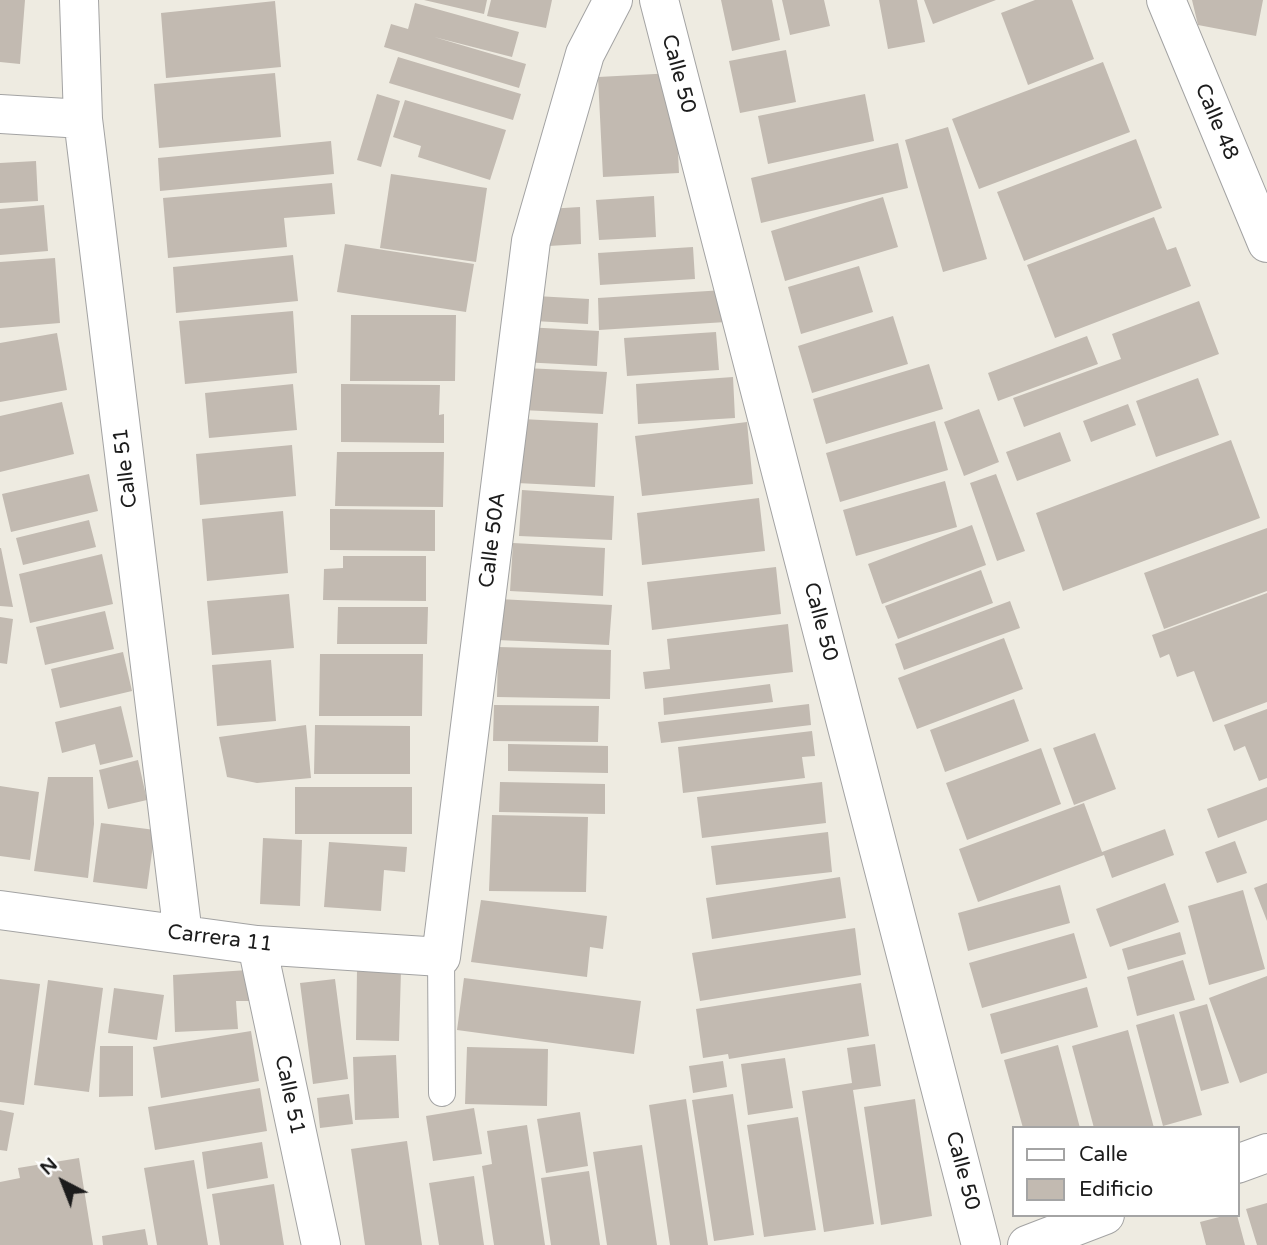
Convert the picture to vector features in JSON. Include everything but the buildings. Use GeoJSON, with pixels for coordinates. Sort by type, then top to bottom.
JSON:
{"type":"FeatureCollection","features":[{"type":"Feature","properties":{"kind":"street","name":"Calle 51"},"geometry":{"type":"LineString","coordinates":[[79,0],[83,119],[183,935]]}},
{"type":"Feature","properties":{"kind":"street","name":"Calle 50A"},"geometry":{"type":"LineString","coordinates":[[441,957],[531,241],[585,54],[613,0]]}},
{"type":"Feature","properties":{"kind":"street","name":"Calle 50"},"geometry":{"type":"LineString","coordinates":[[659,0],[981,1245]]}},
{"type":"Feature","properties":{"kind":"street","name":"Calle 48"},"geometry":{"type":"LineString","coordinates":[[1166,0],[1267,243]]}},
{"type":"Feature","properties":{"kind":"street"},"geometry":{"type":"LineString","coordinates":[[0,114],[83,119]]}},
{"type":"Feature","properties":{"kind":"street","name":"Carrera 11"},"geometry":{"type":"LineString","coordinates":[[0,910],[257,944],[441,957]]}},
{"type":"Feature","properties":{"kind":"street","name":"Calle 51"},"geometry":{"type":"LineString","coordinates":[[257,944],[321,1245]]}},
{"type":"Feature","properties":{"kind":"street"},"geometry":{"type":"LineString","coordinates":[[1239,1163],[1267,1153]]}},
{"type":"Feature","properties":{"kind":"street"},"geometry":{"type":"LineString","coordinates":[[1027,1245],[1100,1217]]}},
{"type":"Feature","properties":{"kind":"lane","name":"Calle 50A"},"geometry":{"type":"LineString","coordinates":[[441,957],[442,1093]]}}]}
